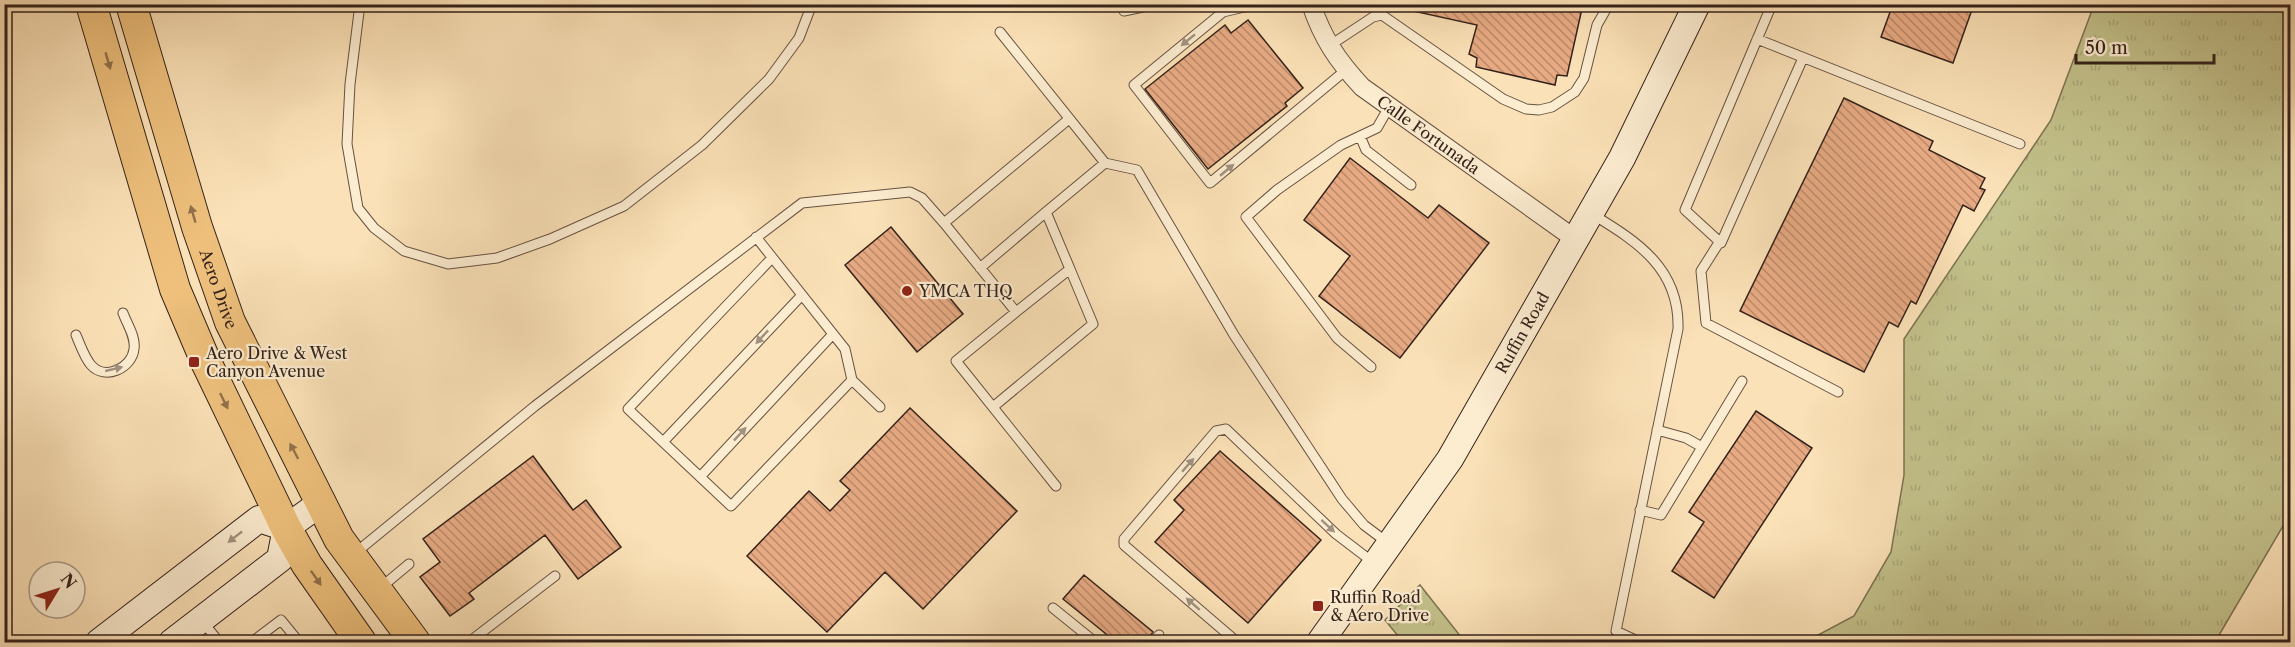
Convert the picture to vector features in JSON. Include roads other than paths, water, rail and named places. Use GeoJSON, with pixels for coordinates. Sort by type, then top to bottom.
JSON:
{"type":"FeatureCollection","features":[{"type":"Feature","properties":{"kind":"main road"},"geometry":{"type":"LineString","coordinates":[[91,4],[175,289],[206,362],[286,528],[307,565],[362,642]]}},
{"type":"Feature","properties":{"kind":"main road"},"geometry":{"type":"LineString","coordinates":[[114,4],[134,76],[165,119]]}},
{"type":"Feature","properties":{"kind":"main road","name":"Aero Drive"},"geometry":{"type":"LineString","coordinates":[[131,4],[197,227],[230,322],[339,538],[415,642]]}},
{"type":"Feature","properties":{"kind":"main road","name":"Ruffin Road"},"geometry":{"type":"LineString","coordinates":[[1320,642],[1450,459],[1622,158],[1697,4]]}},
{"type":"Feature","properties":{"kind":"main road"},"geometry":{"type":"LineString","coordinates":[[172,642],[280,559],[286,528],[322,502]]}},
{"type":"Feature","properties":{"kind":"main road"},"geometry":{"type":"LineString","coordinates":[[99,642],[259,519],[286,528]]}},
{"type":"Feature","properties":{"kind":"street","name":"Calle Fortunada"},"geometry":{"type":"LineString","coordinates":[[1311,4],[1320,30],[1329,46],[1346,70],[1362,87],[1575,239]]}},
{"type":"Feature","properties":{"kind":"lane"},"geometry":{"type":"LineString","coordinates":[[360,4],[350,84],[347,144],[358,208],[374,228],[404,251],[448,264],[497,258],[550,239],[624,206],[702,145],[769,79],[799,38],[812,4]]}},
{"type":"Feature","properties":{"kind":"lane"},"geometry":{"type":"LineString","coordinates":[[1122,4],[1124,11],[1157,4]]}},
{"type":"Feature","properties":{"kind":"lane"},"geometry":{"type":"LineString","coordinates":[[1257,4],[1223,12],[1134,85],[1210,183],[1346,70]]}},
{"type":"Feature","properties":{"kind":"lane"},"geometry":{"type":"LineString","coordinates":[[1329,46],[1373,17],[1382,15],[1503,99],[1526,109],[1539,110],[1552,107],[1565,100],[1581,86],[1597,25],[1609,4]]}},
{"type":"Feature","properties":{"kind":"lane"},"geometry":{"type":"LineString","coordinates":[[1720,241],[1685,210],[1772,4]]}},
{"type":"Feature","properties":{"kind":"lane"},"geometry":{"type":"LineString","coordinates":[[1000,32],[1105,163],[1137,170],[1234,335],[1351,512],[1364,525],[1382,554]]}},
{"type":"Feature","properties":{"kind":"lane"},"geometry":{"type":"LineString","coordinates":[[1757,39],[2020,144]]}},
{"type":"Feature","properties":{"kind":"lane"},"geometry":{"type":"LineString","coordinates":[[1803,58],[1721,243],[1720,241],[1701,271],[1706,323],[1838,392]]}},
{"type":"Feature","properties":{"kind":"lane"},"geometry":{"type":"LineString","coordinates":[[1371,367],[1337,338],[1246,218],[1277,190],[1341,145],[1377,128],[1389,107]]}},
{"type":"Feature","properties":{"kind":"lane"},"geometry":{"type":"LineString","coordinates":[[944,224],[1070,119]]}},
{"type":"Feature","properties":{"kind":"lane"},"geometry":{"type":"LineString","coordinates":[[1360,136],[1366,150],[1411,185]]}},
{"type":"Feature","properties":{"kind":"lane"},"geometry":{"type":"LineString","coordinates":[[980,268],[1105,163]]}},
{"type":"Feature","properties":{"kind":"lane"},"geometry":{"type":"LineString","coordinates":[[352,556],[535,406],[802,203],[910,192],[922,198],[1016,312]]}},
{"type":"Feature","properties":{"kind":"lane"},"geometry":{"type":"LineString","coordinates":[[993,407],[1093,324],[1046,212]]}},
{"type":"Feature","properties":{"kind":"lane"},"geometry":{"type":"LineString","coordinates":[[1590,213],[1646,250],[1659,266],[1679,312],[1678,329],[1616,631],[1640,642]]}},
{"type":"Feature","properties":{"kind":"lane"},"geometry":{"type":"LineString","coordinates":[[756,237],[845,349],[852,380],[880,407]]}},
{"type":"Feature","properties":{"kind":"lane"},"geometry":{"type":"LineString","coordinates":[[772,258],[628,409],[731,506],[852,380]]}},
{"type":"Feature","properties":{"kind":"lane"},"geometry":{"type":"LineString","coordinates":[[1056,486],[956,361],[1070,268]]}},
{"type":"Feature","properties":{"kind":"lane"},"geometry":{"type":"LineString","coordinates":[[663,442],[802,295]]}},
{"type":"Feature","properties":{"kind":"lane"},"geometry":{"type":"LineString","coordinates":[[76,335],[91,365],[106,372],[121,369],[133,356],[135,348],[134,339],[123,314]]}},
{"type":"Feature","properties":{"kind":"lane"},"geometry":{"type":"LineString","coordinates":[[700,477],[833,334]]}},
{"type":"Feature","properties":{"kind":"lane"},"geometry":{"type":"LineString","coordinates":[[1640,510],[1661,515],[1742,381]]}},
{"type":"Feature","properties":{"kind":"lane"},"geometry":{"type":"LineString","coordinates":[[1237,642],[1124,545],[1124,539],[1216,431],[1226,429],[1336,534],[1382,554]]}},
{"type":"Feature","properties":{"kind":"lane"},"geometry":{"type":"LineString","coordinates":[[1657,430],[1686,438],[1702,447]]}},
{"type":"Feature","properties":{"kind":"lane"},"geometry":{"type":"LineString","coordinates":[[377,591],[409,564]]}},
{"type":"Feature","properties":{"kind":"lane"},"geometry":{"type":"LineString","coordinates":[[470,642],[555,576]]}},
{"type":"Feature","properties":{"kind":"lane"},"geometry":{"type":"LineString","coordinates":[[1053,608],[1095,642]]}},
{"type":"Feature","properties":{"kind":"lane"},"geometry":{"type":"LineString","coordinates":[[202,620],[219,642]]}},
{"type":"Feature","properties":{"kind":"lane"},"geometry":{"type":"LineString","coordinates":[[252,642],[281,620],[298,642]]}},
{"type":"Feature","properties":{"kind":"place","name":"YMCA THQ"},"geometry":{"type":"Point","coordinates":[907,291]}},
{"type":"Feature","properties":{"kind":"place","name":"Aero Drive & West Canyon Avenue"},"geometry":{"type":"Point","coordinates":[194,362]}},
{"type":"Feature","properties":{"kind":"place","name":"Ruffin Road & Aero Drive"},"geometry":{"type":"Point","coordinates":[1318,606]}}]}
